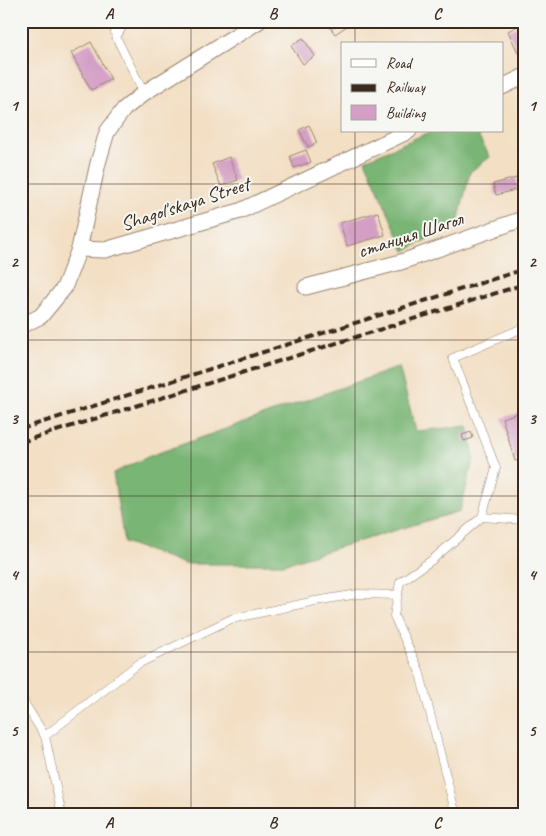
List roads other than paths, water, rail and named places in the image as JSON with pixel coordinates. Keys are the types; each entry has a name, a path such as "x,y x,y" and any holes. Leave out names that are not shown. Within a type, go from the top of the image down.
{"street":[{"path":"21,326 41,316 64,288 79,249 98,162 107,132 124,109 144,93 260,21"},
{"path":"504,86 525,76"},
{"name":"Shagol'skaya Street","path":"79,249 104,250 240,211 407,132"},
{"name":"станция Шагол","path":"306,287 401,262 525,218"}],"lane":[{"path":"112,21 116,38 144,93"},
{"path":"116,38 126,21"},
{"path":"456,815 419,670 394,616 400,582 432,560 482,517 496,468 453,358 525,327"},
{"path":"482,517 525,520"},
{"path":"45,736 138,664 231,619 314,601 358,594 398,594"},
{"path":"21,698 45,736 62,815"}],"railway":[{"path":"21,429 525,269"},
{"path":"21,442 525,284"}]}
